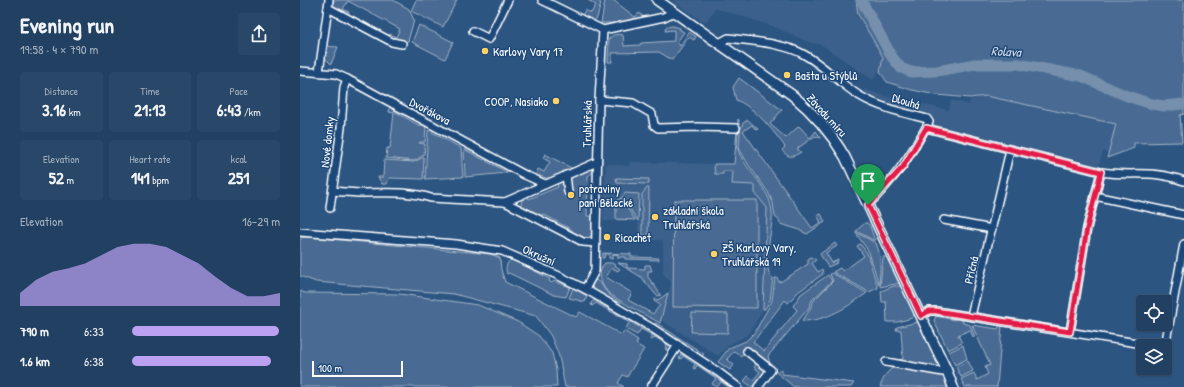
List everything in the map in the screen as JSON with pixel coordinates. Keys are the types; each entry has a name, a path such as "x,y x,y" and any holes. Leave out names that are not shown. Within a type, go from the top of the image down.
{"main road":[{"name":"Závodu míru","path":"657,0 792,95 817,119 840,148 948,371 953,387"}],"street":[{"path":"319,72 329,0"},
{"path":"473,31 489,39 508,0"},
{"path":"542,0 603,30 664,17 674,12"},
{"path":"328,8 392,42 402,44"},
{"name":"Truhlářská","path":"585,289 595,271 599,100 603,30"},
{"name":"Dlouhá","path":"719,43 727,38 730,38 781,46 802,54 819,64 860,96 888,108 927,119 930,122 926,128"},
{"name":"Dvořákova","path":"300,71 336,74 347,79 525,175 545,184"},
{"name":"Nové domky","path":"330,208 344,87 347,79"},
{"path":"599,100 633,103 652,114 654,125 658,128 736,128"},
{"path":"868,205 903,167 926,128 1101,172 1152,173 1170,175 1184,181"},
{"name":"Příčná","path":"971,316 1010,150"},
{"path":"333,191 380,192 423,195 431,198 505,202 597,162"},
{"path":"1070,332 1087,228 1101,172"},
{"path":"566,175 568,192"},
{"path":"520,196 520,210"},
{"path":"1095,196 1184,215"},
{"path":"505,202 583,242 596,243"},
{"path":"944,220 992,229"},
{"name":"Okružní","path":"300,232 456,244 502,251 556,274 585,289 652,328 738,387"},
{"path":"1166,339 1184,244"},
{"path":"921,316 933,311 1136,343"},
{"path":"650,387 678,345"},
{"path":"747,351 772,370 758,387"},
{"path":"886,362 943,372 948,371"}],"shaded area":[{"path":"333,0 393,0 409,9 414,20 408,41 404,42 388,38 390,34 396,37 400,29 348,1 343,9 349,12 347,16 334,9 331,5"},
{"path":"416,0 457,0 443,27 411,11"},
{"path":"588,0 596,0 601,3 597,18 593,22 582,16 585,10 591,13 596,5"},
{"path":"605,0 613,0 635,17 639,13 644,17 616,23 601,23"},
{"path":"672,0 858,0 887,58 873,80 820,44 811,43 772,26 715,9 705,23"},
{"path":"856,0 1184,0 1184,114 1180,115 1182,142 1134,143 1134,148 1107,158 1116,124 986,96 970,98 936,95 912,90 887,82 880,72 883,57 858,14"},
{"path":"419,25 453,42 445,59 412,42"},
{"path":"673,26 680,28 680,30 684,32 677,42 680,46 689,32 696,37 694,40 689,37 672,60 659,52 612,53 612,62 608,62 609,39 613,35 623,35 624,46 640,45 641,43 674,41 674,30 665,31 666,27"},
{"path":"324,46 338,47 331,64 324,57"},
{"path":"739,78 782,110 770,124 786,138 799,126 810,138 816,131 821,138 815,136 798,148 801,152 793,156 786,155 782,150 785,147 769,127 750,108 736,100 733,87"},
{"path":"864,89 884,96 949,110 951,100 969,105 970,100 986,96 1117,124 1109,153 1103,151 1098,168 932,126 933,118 875,102 862,95"},
{"path":"390,106 397,108 394,111 420,126 426,123 425,142 419,143 425,144 424,155 414,161 386,158 387,148 390,148 394,113 389,112"},
{"path":"738,119 738,150 747,166 763,187 772,212 767,258 769,273 773,278 770,300 765,309 763,309 767,208 755,193 755,185 732,184 733,171 723,171 723,174 715,174 714,164 734,164"},
{"path":"748,120 758,129 756,130 752,125 743,131 812,228 821,222 817,216 821,214 825,222 807,234 797,229 780,224 779,220 775,217 773,203 768,192 748,164 739,148 740,131 743,123"},
{"path":"428,130 461,148 463,177 425,179"},
{"path":"464,149 484,160 488,156 491,158 486,161 507,172 465,177"},
{"path":"545,154 573,170 554,178 546,178 536,174 538,169 544,172 550,162 543,158"},
{"path":"424,157 423,179 389,178 387,184 382,184 378,177 383,177 384,160 414,162"},
{"name":"ZŠ Karlovy Vary, Truhlářská 19","path":"629,162 714,164 715,174 723,174 723,171 733,171 755,185 755,193 767,208 763,309 749,334 729,345 718,356 661,320 671,283 663,273 663,240 648,240 648,236 638,235 638,221 603,221 606,164 629,166"},
{"path":"590,167 593,169 593,172 588,176 587,216 590,216 593,219 591,237 585,238 585,240 574,236 572,230 543,214 539,217 524,210 521,203 524,196 527,195 529,199 558,187 556,182"},
{"path":"616,178 649,179 649,184 617,183"},
{"path":"647,188 649,188 648,236 642,234 642,194"},
{"path":"625,193 639,194 638,221 622,197"},
{"path":"621,198 635,220 616,219 616,201"},
{"path":"674,200 757,200 757,308 673,307"},
{"path":"865,223 870,226 875,241 856,231"},
{"path":"855,232 876,243 880,258 879,285 869,252"},
{"path":"308,237 490,254 500,258 501,270 505,282 576,317 580,312 622,335 624,331 638,340 636,344 644,349 627,377 623,375 618,383 624,387 565,387 559,356 551,336 536,316 454,294 316,282 300,276 300,238"},
{"path":"835,243 837,246 826,253 832,263 838,259 837,263 828,267 820,254"},
{"path":"860,244 867,253 878,288 869,292 833,272 840,268 843,271 864,256 857,246"},
{"path":"603,253 631,254 631,257 659,258 659,260 625,259 625,257 620,257 618,259 618,255 613,254 613,259 609,258 609,254 605,254 604,258 602,258"},
{"path":"811,257 816,260 812,263 818,272 822,269 823,274 798,292 788,303 785,300 753,342 764,351 797,310 793,306 801,294 828,275 832,281 812,300 808,309 768,356 771,367 746,349 741,356 734,351 727,359 734,365 730,370 718,362 729,348 746,341 755,332 772,301 775,278 777,278 779,282 782,281 808,264 808,259"},
{"path":"883,257 886,257 891,261 901,283 880,287"},
{"path":"512,259 550,279 549,281 552,283 554,281 570,287 566,297 554,295 509,273 507,274 506,266"},
{"path":"605,263 612,263 620,269 618,271 612,268 606,277 632,293 628,300 653,314 660,305 654,301 655,299 658,300 668,293 660,323 623,302 606,290 600,276 601,269"},
{"path":"618,263 627,264 627,268 645,269 645,265 650,265 652,271 648,271 648,277 661,295 657,296 641,277"},
{"path":"832,273 867,293 844,308 828,316 820,319 802,321 814,300 833,281 830,274"},
{"path":"594,279 601,283 612,297 621,303 609,299 593,290 592,285"},
{"path":"894,286 903,286 915,313 912,318 897,322 887,322 886,302 882,302 881,291"},
{"path":"573,288 587,296 585,302 569,298"},
{"path":"300,291 305,293 400,294 478,305 518,322 539,336 552,353 556,370 557,387 300,387"},
{"path":"594,300 669,345 667,350 665,349 667,345 655,337 652,340 650,339 652,335 641,329 637,335 626,329 629,322 596,303 592,306 591,303"},
{"path":"692,313 728,314 728,333 691,332"},
{"path":"936,316 962,320 963,323 970,325 975,337 973,337 970,330 958,335 962,343 948,350 934,321"},
{"path":"918,322 921,324 941,369 895,361 903,359 901,330 896,330 897,327"},
{"path":"656,323 704,354 702,356 654,324"},
{"path":"972,325 998,329 1000,325 1002,326 997,387 965,387 961,379 974,373 977,380 988,374 985,367 990,365"},
{"path":"963,345 967,359 955,365 949,352"},
{"path":"681,354 692,360 729,387 721,382 717,387 712,384 716,378 697,365 695,369 693,368 695,364 683,356 681,359 679,358"},
{"path":"968,361 973,371 961,377 956,367"},
{"path":"758,362 765,371 752,387 744,381 748,376 753,380 760,372 754,367"},
{"path":"896,367 942,373 947,387 880,387 888,372"},
{"path":"782,370 782,374 854,383 851,387 794,387 776,372"}],"waterway":[{"name":"Rolava","path":"861,0 892,57 901,68 911,72 937,71 975,64 1018,64 1081,76 1127,96 1152,104 1164,106 1184,104"}],"place":[{"name":"Karlovy Vary 17","path":"485,51"},
{"name":"Bašta u Stýblů","path":"787,75"},
{"name":"COOP, Nasiako","path":"556,101"},
{"name":"potraviny paní Bělecké","path":"571,195"},
{"name":"základní škola Truhlářská","path":"655,217"},
{"name":"Ricochet","path":"607,237"},
{"name":"ZŠ Karlovy Vary, Truhlářská 19","path":"714,254"}],"route":[{"path":"926,128 1101,172 1087,228 1070,332 936,311 929,311 921,316 868,205 903,167 926,128"}]}
